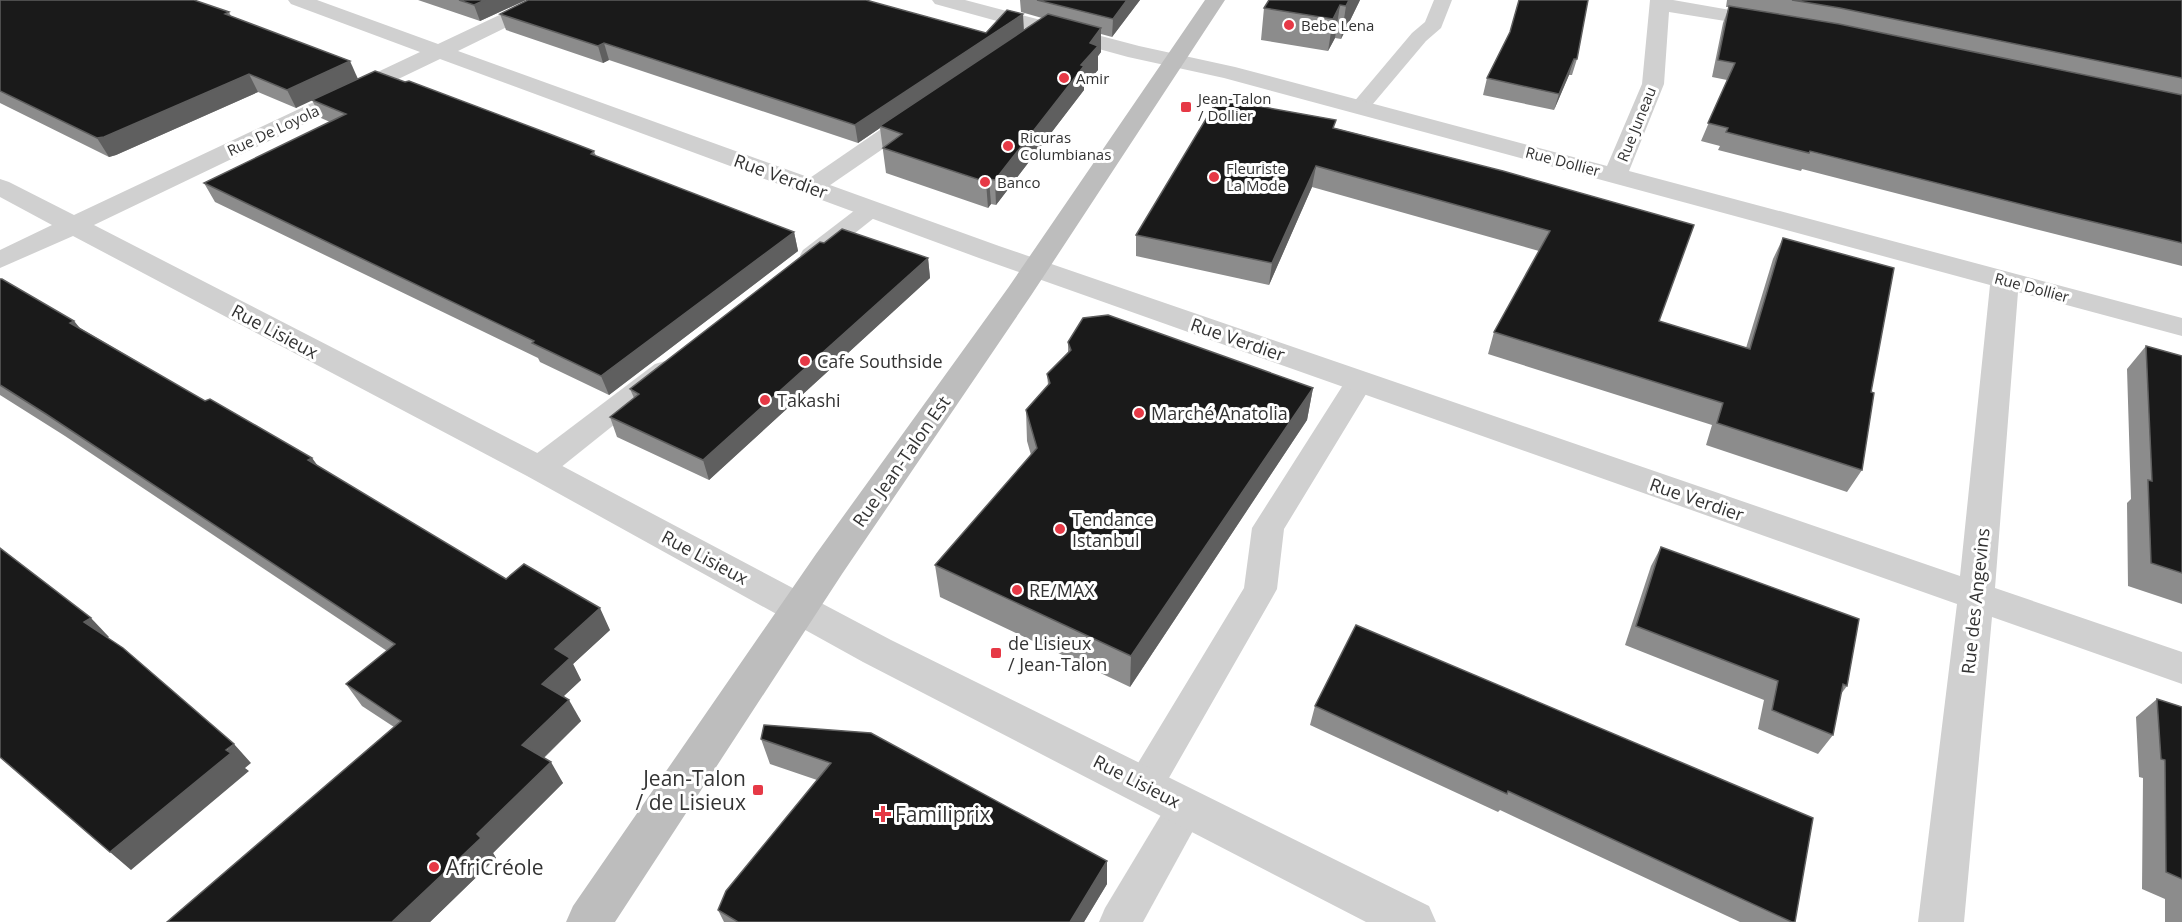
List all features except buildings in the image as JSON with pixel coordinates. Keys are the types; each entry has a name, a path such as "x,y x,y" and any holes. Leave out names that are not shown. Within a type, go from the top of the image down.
{"main road":[{"name":"Rue Jean-Talon Est","path":"589,922 1215,0"}],"street":[{"name":"Rue Verdier","path":"298,0 1035,268 2182,668"},
{"name":"Rue De Loyola","path":"0,260 547,0"},
{"name":"Rue Dollier","path":"942,0 1173,61 1227,72 2182,327"},
{"path":"1660,2 1787,25"},
{"name":"Rue Juneau","path":"1615,175 1653,84 1660,2"},
{"name":"Rue Lisieux","path":"0,187 539,468 877,651 1413,922"},
{"name":"Rue des Angevins","path":"1941,922 1976,596 2005,280"}],"lane":[{"path":"1359,107 1419,37 1434,24 1443,0"},
{"path":"1020,45 1045,28"},
{"path":"812,187 930,106"},
{"path":"792,271 871,209"},
{"path":"539,468 688,352"},
{"path":"1145,785 1260,589 1268,528 1360,381"},
{"path":"1120,922 1187,807"}],"place":[{"name":"Bebe Lena","path":"1289,25"},
{"name":"Amir","path":"1064,78"},
{"name":"Jean-Talon / Dollier","path":"1186,107"},
{"name":"Ricuras Columbianas","path":"1008,146"},
{"name":"Fleuriste La Mode","path":"1214,177"},
{"name":"Banco","path":"985,182"},
{"name":"Cafe Southside","path":"805,361"},
{"name":"Takashi","path":"765,400"},
{"name":"Marché Anatolia","path":"1139,413"},
{"name":"Tendance Istanbul","path":"1060,529"},
{"name":"RE/MAX","path":"1017,590"},
{"name":"de Lisieux / Jean-Talon","path":"996,653"},
{"name":"Jean-Talon / de Lisieux","path":"758,790"},
{"name":"Familiprix","path":"883,814"},
{"name":"AfriCréole","path":"434,867"}]}
